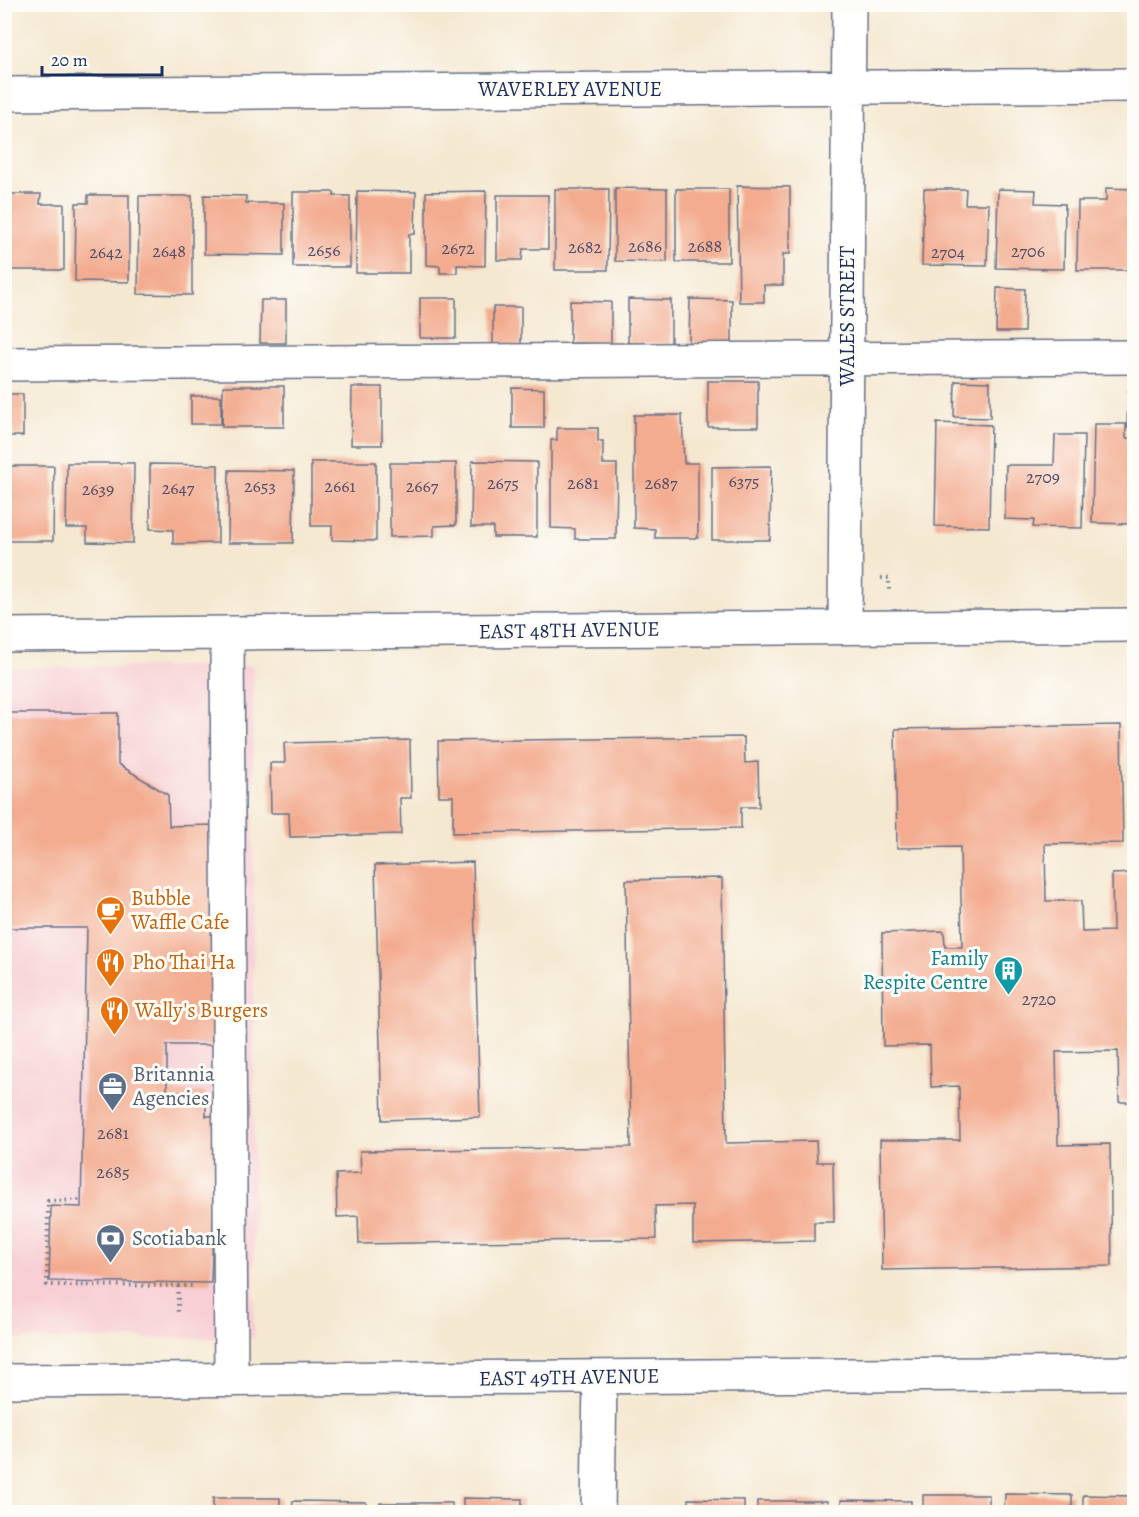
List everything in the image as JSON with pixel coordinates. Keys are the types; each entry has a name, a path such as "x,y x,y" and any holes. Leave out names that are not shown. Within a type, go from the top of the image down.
{"street":[{"name":"WALES STREET","path":"845,627 849,4"},
{"name":"WAVERLEY AVENUE","path":"4,94 1134,85"},
{"path":"4,364 1134,357"},
{"name":"EAST 48TH AVENUE","path":"4,635 1134,625"},
{"path":"227,633 231,1380"},
{"name":"EAST 49TH AVENUE","path":"4,1381 1134,1373"},
{"path":"598,1512 600,1377"}],"path":[{"path":"79,1200 48,1201 47,1285 201,1286"},
{"path":"178,1286 178,1316"}],"shaded area":[{"path":"253,666 254,1338 5,1339 4,668"}],"building":[{"path":"737,186 790,187 790,254 783,254 783,285 764,285 764,302 739,302"},
{"path":"615,188 667,189 667,262 615,261"},
{"path":"1106,188 1134,189 1134,270 1077,270 1078,201 1106,201"},
{"path":"555,189 609,189 608,270 555,270"},
{"path":"676,189 729,189 729,262 676,262"},
{"path":"924,189 966,189 965,204 989,204 987,266 922,265"},
{"path":"998,189 1036,190 1035,203 1065,204 1064,269 996,268"},
{"path":"357,191 416,192 415,234 409,234 409,273 356,273"},
{"path":"486,191 485,266 457,265 457,273 440,273 440,266 426,265 426,192"},
{"path":"293,192 334,192 334,196 350,196 350,267 293,267"},
{"path":"5,194 41,194 40,204 64,204 64,270 5,270"},
{"path":"88,195 129,195 129,282 75,281 76,203 88,203"},
{"path":"204,195 246,196 246,203 284,203 284,255 204,254"},
{"path":"497,195 548,195 548,249 523,249 522,260 497,260"},
{"path":"139,196 192,196 192,295 138,294"},
{"path":"997,288 1025,289 1024,332 996,332"},
{"path":"420,298 456,298 456,338 420,338"},
{"path":"628,299 671,300 671,344 628,343"},
{"path":"690,299 732,300 732,343 689,343"},
{"path":"261,300 286,300 286,343 260,343"},
{"path":"570,301 611,302 611,344 570,343"},
{"path":"493,307 521,307 521,346 493,346"},
{"path":"708,381 758,381 758,427 708,427"},
{"path":"955,381 990,382 990,418 954,417"},
{"path":"223,386 284,386 284,427 222,427"},
{"path":"352,387 382,387 382,445 351,445"},
{"path":"512,388 544,389 544,428 512,428"},
{"path":"1128,390 1134,390 1134,427 1127,427"},
{"path":"4,394 23,394 23,436 4,436"},
{"path":"191,396 221,396 221,424 191,424"},
{"path":"634,415 682,415 684,463 698,463 698,538 655,538 655,529 634,528"},
{"path":"937,423 991,425 989,527 935,526"},
{"path":"1094,424 1126,424 1126,438 1134,438 1134,524 1092,523"},
{"path":"557,428 598,428 598,441 603,441 603,464 617,464 616,539 575,539 575,529 551,528 551,440 557,440"},
{"path":"1055,435 1084,435 1082,528 1033,527 1034,520 1005,519 1006,465 1054,465"},
{"path":"472,461 537,462 537,537 493,537 493,527 471,527"},
{"path":"311,462 376,462 376,541 332,540 332,526 311,526"},
{"path":"67,463 134,463 133,543 87,542 87,528 66,528"},
{"path":"390,463 456,463 456,525 434,526 434,536 390,537"},
{"path":"150,464 218,465 218,543 173,544 173,530 150,529"},
{"path":"4,466 54,466 53,541 4,541"},
{"path":"771,466 770,540 712,540 712,467"},
{"path":"229,470 294,471 293,543 228,543"},
{"path":"4,713 118,713 118,764 168,795 169,826 216,825 216,1045 167,1045 167,1092 206,1092 206,1116 217,1116 211,1283 49,1281 51,1206 81,1207 87,928 4,928"},
{"name":"Family Respite Centre","path":"1121,725 1123,843 1045,844 1046,901 1081,901 1082,932 1113,931 1112,874 1134,873 1134,1102 1119,1102 1118,1051 1056,1052 1058,1145 1110,1144 1112,1266 882,1270 880,1140 960,1140 959,1086 931,1087 930,1045 883,1046 882,933 944,931 945,947 962,947 960,847 897,848 895,729"},
{"path":"744,737 745,763 758,762 759,807 741,807 741,828 453,833 453,796 439,796 438,741"},
{"path":"410,740 411,798 400,798 401,834 290,837 289,813 271,813 270,763 285,763 284,743"},
{"path":"473,862 480,1117 382,1120 375,865"},
{"path":"722,878 726,1143 816,1141 817,1162 833,1162 834,1222 814,1222 814,1241 693,1243 693,1205 655,1206 656,1239 359,1244 358,1216 337,1217 336,1174 361,1173 360,1151 631,1147 626,880"},
{"path":"1005,1494 1072,1495 1072,1512 1004,1512"},
{"path":"923,1495 989,1495 989,1512 923,1512"},
{"path":"1083,1495 1134,1496 1134,1512 1083,1512"},
{"path":"213,1498 280,1498 280,1512 213,1512"},
{"path":"463,1498 522,1499 522,1512 463,1512"},
{"path":"688,1499 744,1500 744,1512 688,1512"},
{"path":"841,1500 911,1501 911,1512 841,1512"},
{"path":"293,1501 366,1502 366,1512 292,1512"},
{"path":"757,1501 827,1501 827,1512 757,1512"},
{"path":"380,1503 452,1503 452,1512 380,1512"}],"place":[{"name":"Bubble Waffle Cafe","path":"110,936"},
{"name":"Pho Thai Ha","path":"111,988"},
{"name":"Family Respite Centre","path":"1009,996"},
{"name":"Wally's Burgers","path":"114,1036"},
{"name":"Britannia Agencies","path":"112,1112"},
{"name":"Scotiabank","path":"111,1264"}]}
